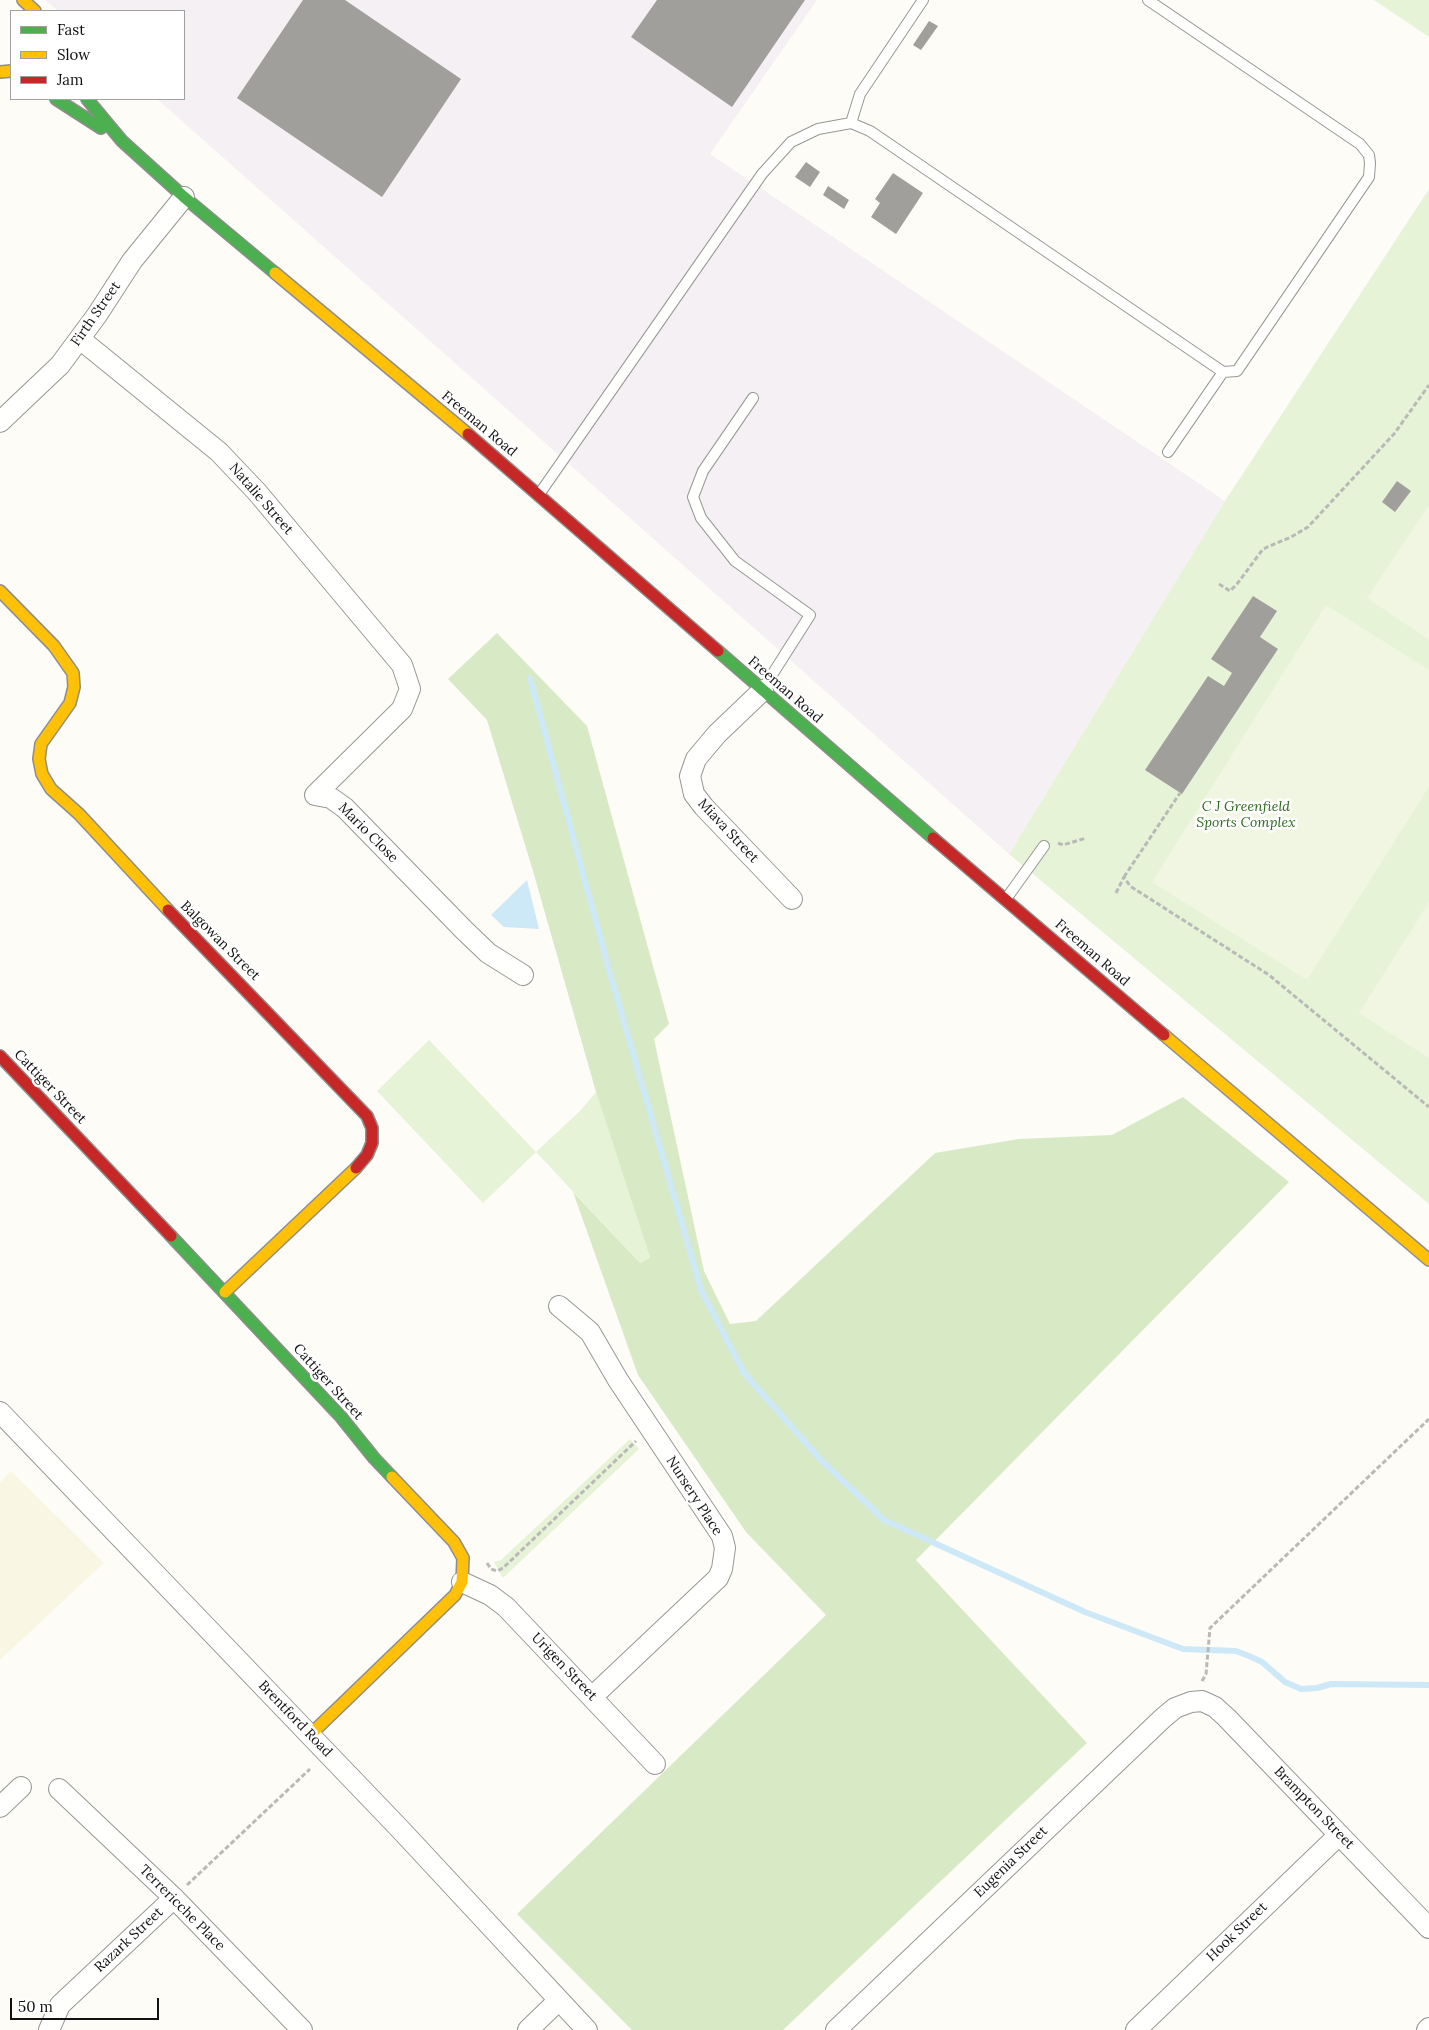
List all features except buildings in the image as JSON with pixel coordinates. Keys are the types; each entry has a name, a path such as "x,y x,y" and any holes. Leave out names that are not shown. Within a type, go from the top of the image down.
{"street":[{"path":"23,0 34,10"},
{"name":"Freeman Road","path":"58,100 122,141"},
{"name":"Freeman Road","path":"88,100 122,141 184,197 539,494 888,801 1429,1260"},
{"name":"Firth Street","path":"0,422 60,365 80,339 132,261 184,197"},
{"name":"Natalie Street","path":"80,339 219,452 250,485 402,665 410,689"},
{"name":"Balgowan Street","path":"0,590 54,646 66,660 73,673 74,687 70,703 41,744 39,759 42,774 51,789 79,814 186,930 357,1104 367,1116 372,1128 372,1142 359,1165 225,1292"},
{"name":"Mario Close","path":"410,689 402,708 316,794 332,798 344,808 488,953 523,975"},
{"name":"Miava Street","path":"763,690 717,734 696,758 690,776 694,794 704,807 792,899"},
{"name":"Cattiger Street","path":"0,1056 225,1292 341,1417 374,1458 454,1542 463,1558"},
{"name":"Nursery Place","path":"559,1306 590,1332 618,1380 722,1536 724,1558 718,1578 593,1696"},
{"name":"Brentford Road","path":"0,1412 310,1735 587,2030"},
{"path":"310,1735 455,1595 462,1582 463,1558"},
{"name":"Urigen Street","path":"462,1582 490,1595 506,1607 656,1764"},
{"name":"Brampton Street","path":"1191,1702 1202,1702 1215,1707 1227,1718 1429,1928"},
{"name":"Eugenia Street","path":"836,2030 1163,1718 1175,1708 1191,1702"},
{"path":"0,1807 21,1787"},
{"name":"Terrericche Place","path":"59,1789 174,1898 302,2030"},
{"name":"Hook Street","path":"1136,2030 1339,1835"},
{"name":"Razark Street","path":"49,2030 60,2005 174,1898"},
{"path":"528,2030 559,2000"}],"lane":[{"path":"851,123 860,94 923,0"},
{"path":"539,494 776,157 791,142 818,129 851,123 878,137 1223,372 1237,371 1368,177 1369,156 1360,144 1190,23 1148,0"},
{"path":"1168,452 1223,372"},
{"path":"753,398 704,471 693,497 701,518 735,561 810,615 763,690"},
{"path":"1006,900 1044,846"}],"path":[{"path":"1219,584 1230,591 1262,549 1291,537 1308,527 1394,434 1429,385"},
{"path":"1116,893 1124,877 1180,793"},
{"path":"1044,846 1049,840 1063,845 1086,838"},
{"path":"1124,877 1130,886 1274,979 1429,1107"},
{"path":"1208,1662 1210,1628 1429,1419"},
{"path":"463,1558 484,1556 487,1566 491,1569 497,1571 503,1568 650,1428"},
{"path":"174,1898 310,1769"}],"shaded area":[{"path":"45,0 817,0 710,154 1225,501 1009,854 158,100 185,100 185,10 57,10"},
{"path":"11,1471 104,1563 0,1660 0,1482"}],"green space":[{"path":"1374,0 1429,0 1429,37"},
{"name":"C J Greenfield Sports Complex","path":"1429,189 1429,1204 1009,854 1225,501"},
{"path":"1429,505 1429,640 1367,598"},
{"path":"1326,605 1429,670 1429,787 1307,980 1152,882"},
{"path":"497,633 587,726 669,1024 654,1039 704,1271 730,1324 756,1321 935,1153 1019,1139 1112,1135 1183,1097 1289,1182 916,1560 1087,1743 783,2030 632,2030 517,1914 826,1615 746,1532 638,1375 573,1192 640,1263 650,1258 596,1092 533,871 487,720 448,679"},
{"path":"1429,902 1429,1058 1359,1013"},
{"path":"429,1040 536,1152 483,1203 377,1091"},
{"path":"596,1092 650,1258 640,1263 536,1152 580,1111"},
{"path":"630,1439 639,1449 503,1578 494,1562 501,1560"}],"water":[{"path":"527,880 539,929 504,927 491,915"}],"waterway":[{"path":"530,678 609,970 701,1290 744,1373 820,1459 884,1520 1085,1612 1183,1649 1236,1651 1262,1662 1285,1682 1301,1689 1317,1688 1331,1684 1429,1685"}],"traffic: fast":[{"path":"58,100 101,128"},
{"path":"88,100 122,141 184,197 275,273"},
{"path":"718,651 933,838"},
{"path":"171,1236 341,1417 392,1477"}],"traffic: slow":[{"path":"23,0 34,10"},
{"path":"0,72 10,71"},
{"path":"275,273 468,434"},
{"path":"0,591 54,646 73,673 74,687 70,703 41,744 39,759 42,774 51,789 79,814 168,910"},
{"path":"1164,1035 1429,1260"},
{"path":"225,1292 356,1168"},
{"path":"310,1735 455,1595 462,1582 463,1558 454,1542 392,1477"}],"traffic: jam":[{"path":"468,434 718,651"},
{"path":"933,838 1164,1035"},
{"path":"168,910 367,1116 372,1128 372,1143 367,1155 356,1168"},
{"path":"0,1056 171,1236"}]}
